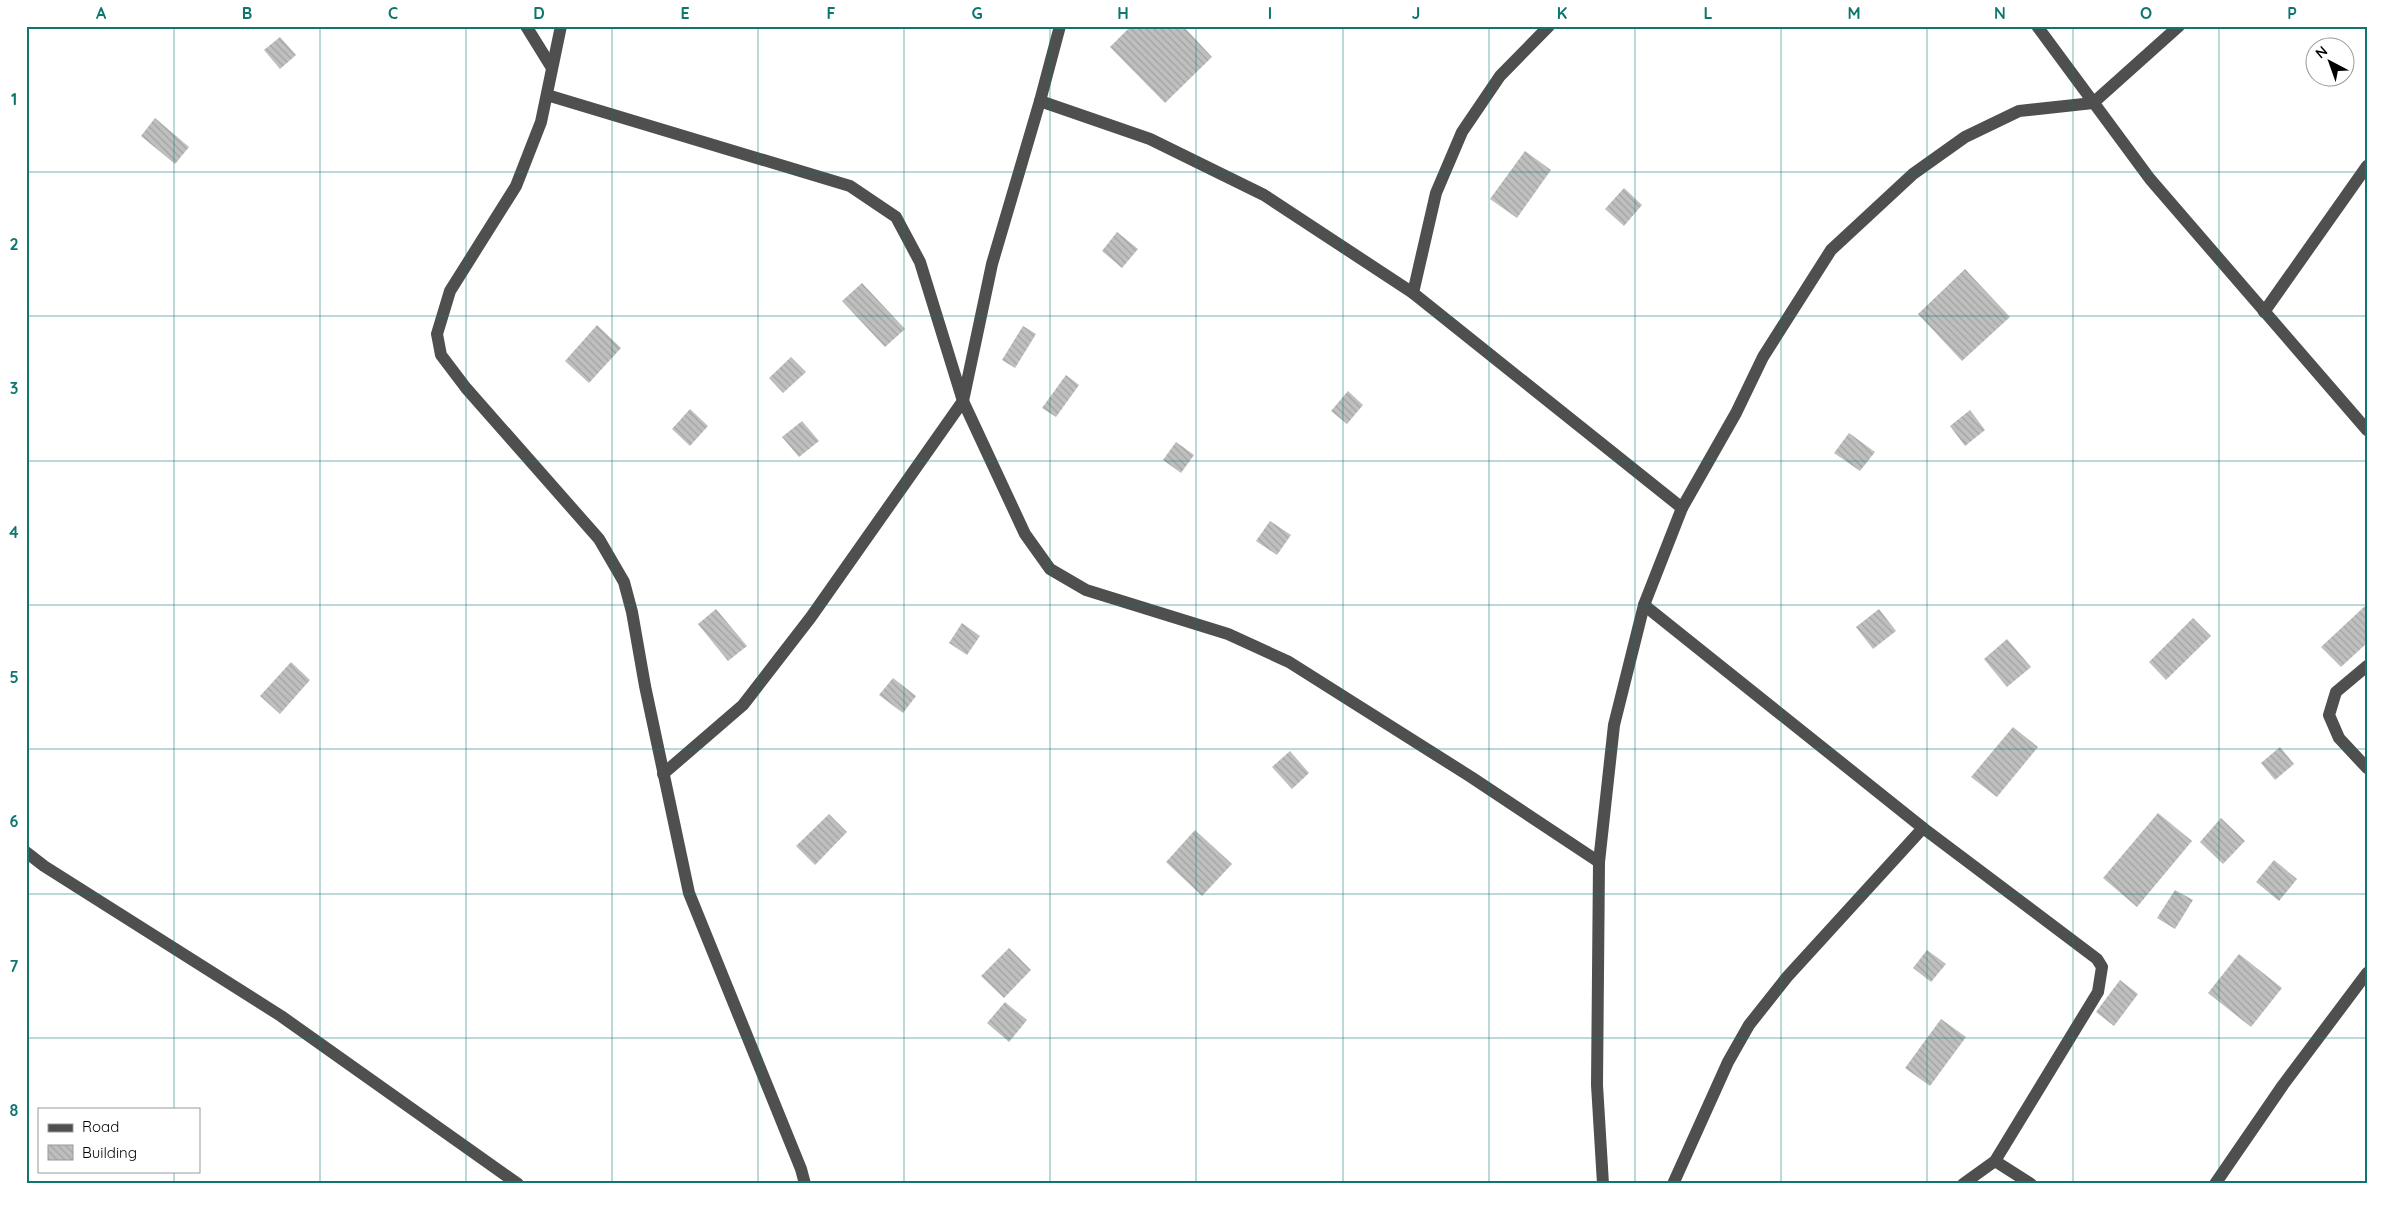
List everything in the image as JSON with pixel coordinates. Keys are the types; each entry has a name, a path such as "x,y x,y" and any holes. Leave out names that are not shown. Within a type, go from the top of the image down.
{"street":[{"path":"526,26 552,68"},
{"path":"561,26 541,122 516,186 450,291 437,334 441,355 466,388 599,539 624,582 632,612 663,774 689,893 801,1169 805,1184"},
{"path":"663,774 743,705 811,617 963,401 992,264 1060,26"},
{"path":"1413,293 1436,193 1462,132 1500,76 1548,26"},
{"path":"2037,26 2150,179 2367,430"},
{"path":"1603,1184 1596,1086 1599,862 1614,725 1644,605 1682,508 1736,413 1763,357 1831,250 1913,174 1965,137 2019,111 2093,103 2179,26"},
{"path":"547,95 850,186 896,217 920,262 963,401 1025,534 1050,569 1086,590 1228,634 1289,662 1471,777 1599,862"},
{"path":"1040,101 1150,139 1264,195 1413,293 1682,508"},
{"path":"2264,312 2367,166"},
{"path":"1644,605 1923,828 2097,959 2102,967 2098,992 1995,1160 1963,1184"},
{"path":"2367,666 2336,692 2329,715 2338,738 2367,768"},
{"path":"1674,1184 1728,1062 1749,1025 1787,977 1923,828"},
{"path":"26,852 44,866 281,1016 518,1184"},
{"path":"2215,1184 2283,1085 2367,973"},
{"path":"1995,1160 2031,1184"}],"building":[{"path":"1131,26 1183,26 1212,57 1165,103 1110,47"},
{"path":"280,37 296,55 280,69 264,50"},
{"path":"155,118 189,147 175,164 141,136"},
{"path":"1525,151 1551,170 1517,218 1490,199"},
{"path":"1624,188 1642,205 1624,226 1605,209"},
{"path":"1117,232 1138,249 1122,268 1102,251"},
{"path":"1965,269 2010,317 1962,361 1918,314"},
{"path":"862,283 905,329 885,347 842,301"},
{"path":"597,325 621,348 589,383 565,361"},
{"path":"1023,326 1036,334 1015,368 1002,360"},
{"path":"791,357 806,372 783,393 769,378"},
{"path":"1066,375 1079,385 1056,417 1042,408"},
{"path":"1348,391 1363,405 1347,424 1331,411"},
{"path":"690,409 708,426 690,446 672,429"},
{"path":"1970,410 1985,430 1965,446 1950,426"},
{"path":"802,421 819,441 799,457 782,437"},
{"path":"1849,433 1875,452 1860,471 1834,453"},
{"path":"1176,442 1194,455 1181,473 1163,460"},
{"path":"1270,521 1291,535 1277,555 1256,541"},
{"path":"2365,606 2367,643 2341,667 2321,647"},
{"path":"716,609 747,646 728,661 698,624"},
{"path":"1879,609 1896,631 1873,649 1856,627"},
{"path":"2193,618 2211,636 2166,680 2149,662"},
{"path":"962,623 980,636 967,655 949,643"},
{"path":"2007,639 2031,667 2007,687 1984,659"},
{"path":"291,662 310,680 280,714 260,696"},
{"path":"893,678 916,696 903,713 879,695"},
{"path":"2013,727 2038,747 1997,797 1971,777"},
{"path":"2280,747 2294,764 2275,780 2261,763"},
{"path":"1290,751 1309,773 1292,789 1272,767"},
{"path":"2158,813 2192,841 2137,907 2103,878"},
{"path":"829,814 847,832 815,865 796,846"},
{"path":"2221,818 2245,841 2223,864 2200,842"},
{"path":"1195,830 1232,864 1202,896 1166,862"},
{"path":"2274,860 2297,879 2279,901 2256,882"},
{"path":"2175,890 2193,900 2175,929 2157,918"},
{"path":"1009,948 1031,970 1004,998 981,976"},
{"path":"1927,950 1946,964 1931,982 1913,968"},
{"path":"2239,954 2282,988 2251,1027 2208,993"},
{"path":"2120,980 2138,994 2114,1026 2096,1012"},
{"path":"1005,1002 1027,1020 1009,1042 987,1023"},
{"path":"1941,1019 1966,1037 1930,1086 1905,1068"}]}
